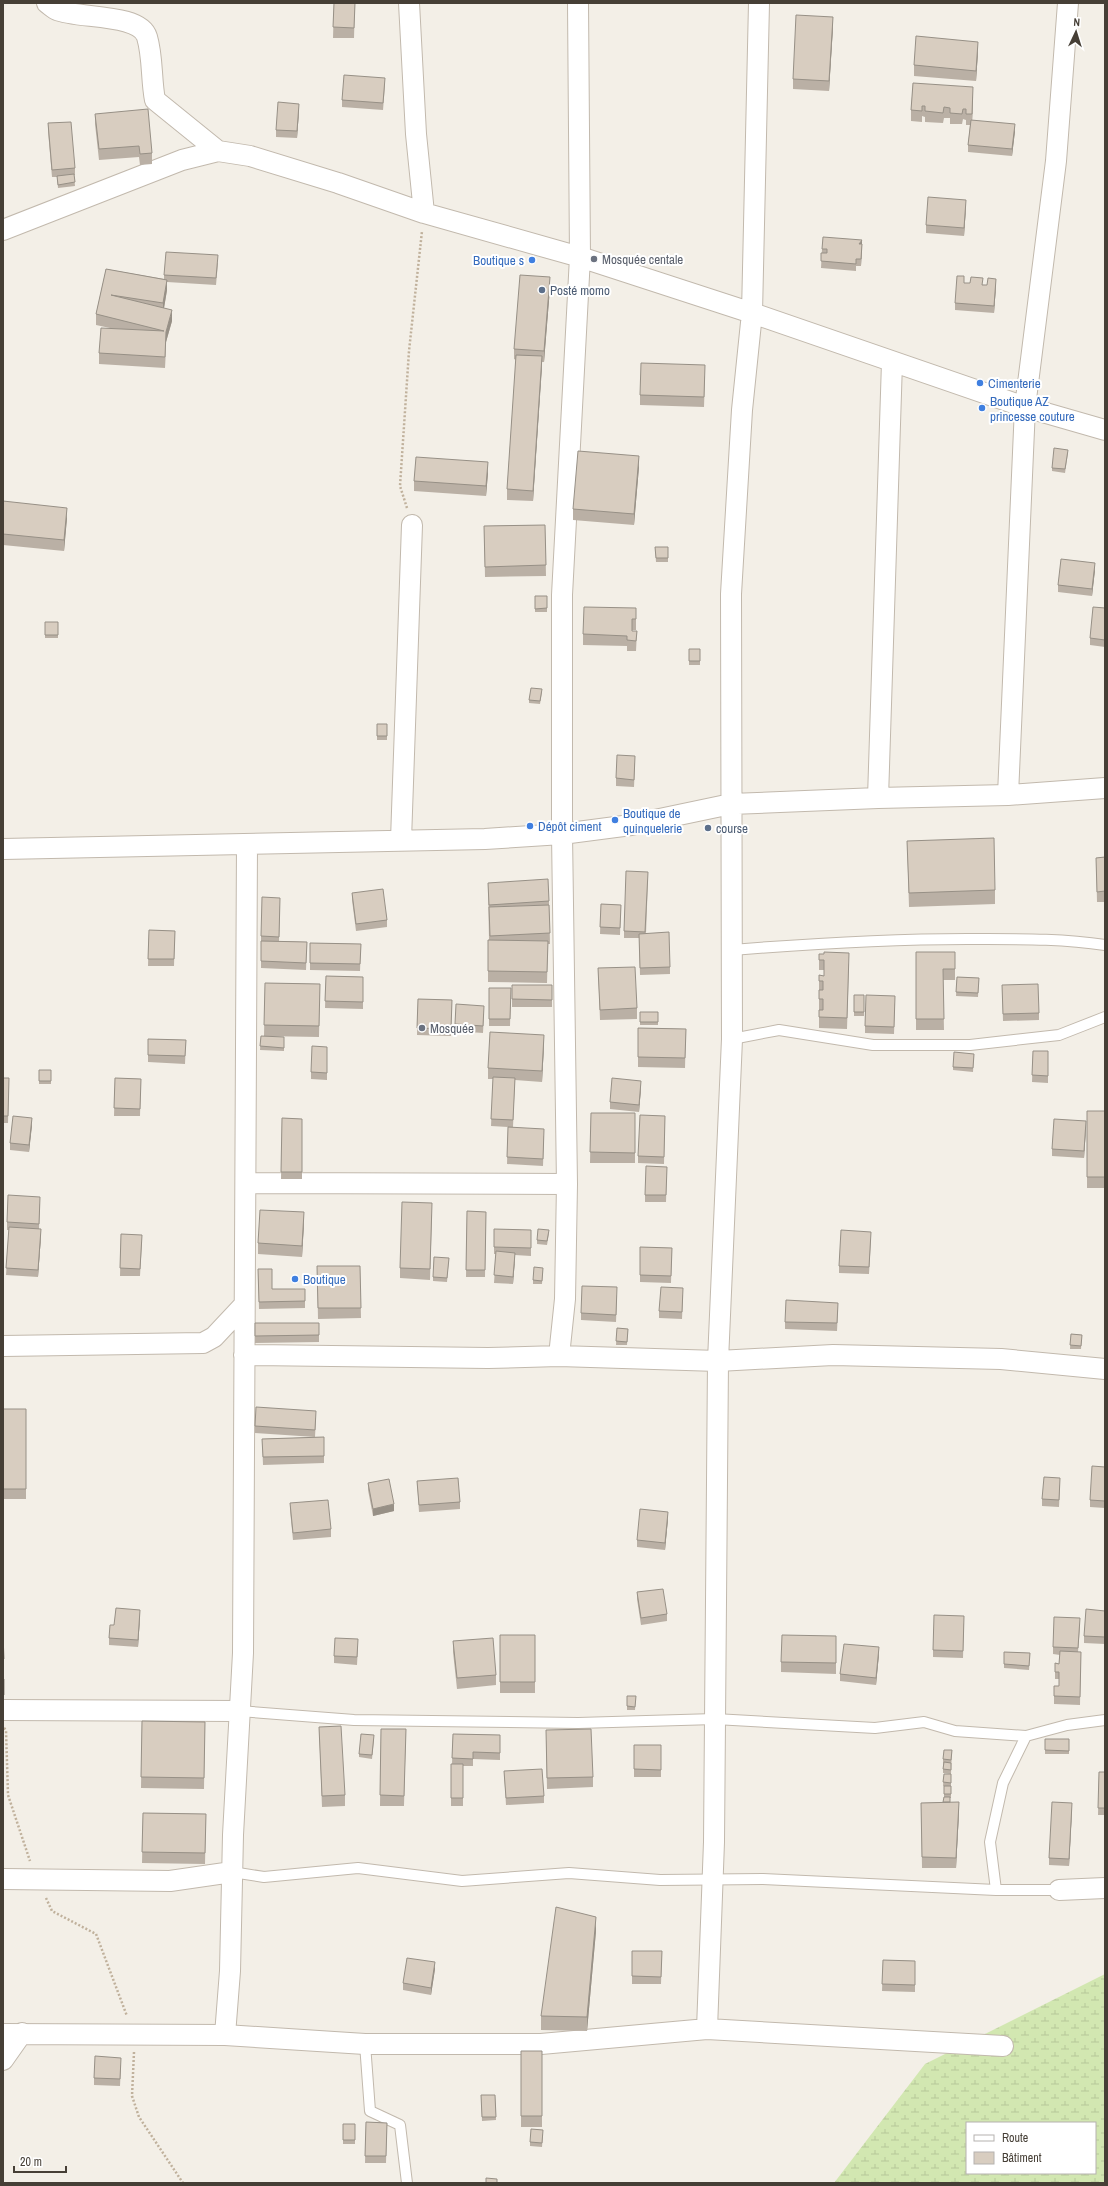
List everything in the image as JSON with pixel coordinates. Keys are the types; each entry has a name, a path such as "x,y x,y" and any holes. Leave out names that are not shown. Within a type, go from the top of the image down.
{"street":[{"path":"47,3 56,10 70,14 137,24 147,35 155,100 218,151"},
{"path":"409,3 416,134 424,213"},
{"path":"559,1356 565,1299 567,1184 562,834 562,595 580,257 578,3"},
{"path":"707,2029 713,1880 718,1361 732,1039 731,594 742,410 752,313 759,3"},
{"path":"1008,795 1025,407 1056,161 1068,3"},
{"path":"3,230 148,172 182,160 218,151 250,156 338,183 424,213 580,257 752,313 1025,407 1105,430"},
{"path":"878,798 892,362"},
{"path":"401,840 412,525"},
{"path":"3,849 485,839 562,834 631,825 731,804 878,798 1008,795 1105,788"},
{"path":"225,2035 230,1972 232,1872 243,1653 247,844"},
{"path":"246,1183 567,1184"},
{"path":"3,1346 203,1343 214,1337 244,1305"},
{"path":"244,1354 481,1358 559,1356 718,1361 833,1355 1001,1359 1105,1369"},
{"path":"3,1710 239,1711"},
{"path":"3,1879 170,1882 232,1872"},
{"path":"1059,1890 1105,1888"},
{"path":"3,2060 12,2033 225,2035 365,2044 540,2044 707,2029 1003,2046"}],"lane":[{"path":"732,950 830,942 933,938 1067,940 1105,945"},
{"path":"732,1039 779,1030 873,1045 970,1045 1059,1035 1105,1017"},
{"path":"239,1711 370,1721 578,1724 715,1719 875,1728 924,1722 955,1731 1026,1736 1067,1725 1105,1720"},
{"path":"996,1890 990,1842 1003,1783 1026,1736"},
{"path":"232,1872 264,1877 358,1868 462,1881 569,1873 660,1880 762,1879 996,1890 1059,1890"},
{"path":"365,2044 370,2111 400,2125 407,2183"}],"path":[{"path":"412,525 400,486 409,351 424,213"},
{"path":"134,2034 132,2096 139,2117 183,2183"}],"green space":[{"path":"1105,1974 1105,2183 834,2183 925,2064"}],"building":[{"path":"334,3 355,3 354,28 333,27"},
{"path":"796,15 833,17 829,81 793,79"},
{"path":"916,36 978,42 976,71 914,65"},
{"path":"344,75 385,78 383,103 342,100"},
{"path":"913,83 973,87 972,114 966,114 966,109 963,109 962,114 950,113 950,108 944,107 943,113 925,111 925,106 922,106 922,111 911,110"},
{"path":"278,102 299,104 297,131 276,130"},
{"path":"148,109 152,153 140,154 139,146 99,149 95,114"},
{"path":"971,120 1015,124 1012,149 968,145"},
{"path":"71,122 75,168 52,170 48,123"},
{"path":"74,174 75,182 58,185 57,176"},
{"path":"928,197 966,200 964,228 926,225"},
{"path":"823,237 862,240 859,244 862,244 861,259 856,259 856,264 821,261 821,253 827,253 827,249 822,249"},
{"path":"166,252 218,255 216,278 164,275"},
{"path":"106,269 167,280 163,303 111,295 172,310 166,332 165,357 99,353 101,328 164,331 96,314"},
{"path":"520,275 550,277 544,351 514,349"},
{"path":"957,276 964,276 964,283 970,283 971,277 983,278 982,285 987,285 988,278 996,279 994,306 955,303"},
{"path":"516,355 542,356 533,491 507,489"},
{"path":"641,363 705,365 704,397 640,395"},
{"path":"1054,448 1068,450 1065,469 1052,468"},
{"path":"578,451 639,456 634,514 573,509"},
{"path":"416,457 488,462 486,486 414,481"},
{"path":"3,501 67,508 64,540 3,534"},
{"path":"545,525 546,565 485,567 484,526"},
{"path":"655,547 668,547 668,558 656,558"},
{"path":"1061,559 1095,563 1092,589 1058,585"},
{"path":"535,596 547,596 547,608 535,609"},
{"path":"584,607 636,608 636,619 632,619 632,631 637,631 636,641 627,640 627,636 583,634"},
{"path":"1093,607 1105,608 1105,640 1090,638"},
{"path":"45,622 58,622 58,635 45,635"},
{"path":"689,649 700,649 700,661 689,661"},
{"path":"531,688 542,689 540,701 529,700"},
{"path":"377,724 387,724 387,736 377,736"},
{"path":"617,755 635,756 634,780 616,778"},
{"path":"994,838 995,890 909,893 907,841"},
{"path":"1105,857 1105,891 1097,892 1096,858"},
{"path":"626,871 648,872 645,932 624,931"},
{"path":"548,879 549,901 489,905 488,883"},
{"path":"383,889 387,920 356,924 352,893"},
{"path":"262,897 280,898 279,937 261,936"},
{"path":"601,904 621,905 620,928 600,927"},
{"path":"549,905 550,933 490,936 489,907"},
{"path":"149,930 175,931 174,959 148,959"},
{"path":"669,932 670,967 640,968 639,934"},
{"path":"488,940 548,941 547,972 488,971"},
{"path":"261,941 307,942 306,963 261,961"},
{"path":"310,943 361,944 360,964 310,963"},
{"path":"824,952 849,953 847,1018 819,1017 819,1010 823,1010 823,999 819,999 819,990 823,990 823,981 819,981 819,975 824,976 824,960 819,960 819,954 824,954"},
{"path":"916,952 955,952 955,969 943,969 944,1019 916,1019"},
{"path":"635,967 637,1008 600,1010 598,968"},
{"path":"326,976 363,977 363,1002 325,1001"},
{"path":"957,977 979,978 978,993 956,992"},
{"path":"265,983 320,984 319,1026 264,1025"},
{"path":"1038,984 1039,1013 1003,1014 1002,985"},
{"path":"512,985 552,985 552,1000 512,999"},
{"path":"489,988 511,988 510,1019 489,1019"},
{"path":"854,995 864,995 864,1012 854,1012"},
{"path":"866,995 895,996 894,1027 865,1026"},
{"path":"418,999 452,1000 451,1029 417,1028"},
{"path":"456,1004 484,1006 483,1026 455,1024"},
{"path":"640,1012 658,1012 658,1022 640,1022"},
{"path":"638,1028 686,1029 685,1058 638,1057"},
{"path":"490,1032 544,1035 542,1071 488,1068"},
{"path":"261,1036 284,1037 284,1048 260,1046"},
{"path":"148,1039 186,1040 185,1056 148,1055"},
{"path":"312,1046 327,1047 327,1073 311,1072"},
{"path":"1033,1051 1048,1051 1048,1076 1032,1075"},
{"path":"954,1052 974,1054 973,1068 953,1067"},
{"path":"39,1070 51,1070 51,1081 39,1081"},
{"path":"493,1077 515,1078 513,1120 491,1119"},
{"path":"3,1078 9,1078 8,1116 3,1116"},
{"path":"115,1078 141,1079 140,1109 114,1108"},
{"path":"612,1078 641,1081 639,1105 610,1102"},
{"path":"1087,1111 1105,1111 1105,1177 1087,1177"},
{"path":"591,1113 635,1113 635,1153 590,1152"},
{"path":"640,1115 665,1116 664,1157 638,1156"},
{"path":"13,1116 32,1118 29,1145 10,1143"},
{"path":"282,1118 302,1119 302,1172 281,1172"},
{"path":"1054,1119 1086,1121 1084,1151 1052,1149"},
{"path":"508,1127 544,1129 543,1159 507,1157"},
{"path":"646,1166 667,1167 666,1195 645,1195"},
{"path":"8,1195 40,1197 39,1224 7,1222"},
{"path":"402,1202 432,1203 430,1269 400,1268"},
{"path":"260,1210 304,1212 302,1246 258,1243"},
{"path":"467,1211 486,1212 485,1270 466,1270"},
{"path":"9,1227 41,1229 38,1270 6,1268"},
{"path":"494,1229 531,1230 531,1248 494,1247"},
{"path":"538,1229 549,1230 547,1241 537,1240"},
{"path":"841,1230 871,1232 869,1267 839,1266"},
{"path":"121,1234 142,1235 140,1269 120,1268"},
{"path":"640,1247 672,1248 671,1276 640,1275"},
{"path":"496,1251 515,1253 513,1277 494,1275"},
{"path":"434,1257 449,1258 447,1278 433,1277"},
{"path":"317,1266 360,1266 361,1308 318,1308"},
{"path":"534,1267 543,1268 542,1281 533,1280"},
{"path":"258,1269 272,1269 272,1289 305,1289 305,1301 259,1302"},
{"path":"582,1286 617,1287 616,1315 581,1313"},
{"path":"661,1287 683,1288 682,1312 659,1311"},
{"path":"786,1300 838,1303 837,1323 785,1322"},
{"path":"255,1323 319,1323 319,1335 255,1336"},
{"path":"617,1328 628,1329 627,1342 616,1341"},
{"path":"1071,1334 1082,1335 1081,1346 1070,1345"},
{"path":"256,1407 316,1411 315,1430 255,1426"},
{"path":"3,1409 26,1409 26,1489 3,1489"},
{"path":"324,1437 324,1456 263,1457 262,1439"},
{"path":"1092,1466 1105,1467 1105,1501 1090,1500"},
{"path":"1044,1477 1060,1478 1059,1500 1042,1499"},
{"path":"458,1478 460,1502 419,1505 417,1481"},
{"path":"389,1479 394,1504 373,1509 368,1483"},
{"path":"328,1500 331,1529 293,1533 290,1503"},
{"path":"640,1509 668,1512 665,1543 637,1540"},
{"path":"663,1589 667,1614 641,1618 637,1592"},
{"path":"116,1608 140,1610 138,1640 109,1638 110,1625 114,1625"},
{"path":"1086,1609 1105,1611 1105,1637 1084,1636"},
{"path":"934,1615 964,1616 963,1651 933,1650"},
{"path":"1054,1617 1080,1618 1078,1648 1053,1647"},
{"path":"500,1635 535,1635 535,1682 500,1682"},
{"path":"782,1635 836,1636 836,1663 781,1662"},
{"path":"3,1636 4,1659 3,1659"},
{"path":"335,1638 358,1639 357,1657 334,1656"},
{"path":"493,1638 496,1675 457,1678 453,1641"},
{"path":"844,1644 879,1647 876,1678 840,1674"},
{"path":"1060,1651 1081,1652 1080,1697 1054,1696 1054,1686 1059,1686 1059,1672 1055,1672 1055,1663 1059,1664"},
{"path":"1004,1652 1030,1653 1029,1666 1004,1664"},
{"path":"4,1679 4,1695 3,1695"},
{"path":"627,1696 636,1696 635,1707 627,1706"},
{"path":"142,1721 205,1722 204,1778 141,1777"},
{"path":"341,1726 345,1795 322,1796 319,1727"},
{"path":"381,1729 406,1729 404,1796 380,1795"},
{"path":"591,1729 593,1777 547,1778 546,1730"},
{"path":"361,1734 374,1735 372,1755 359,1754"},
{"path":"453,1734 500,1735 500,1753 473,1752 473,1759 452,1758"},
{"path":"1045,1739 1069,1739 1069,1751 1045,1750"},
{"path":"634,1745 661,1745 661,1770 634,1769"},
{"path":"944,1750 952,1750 951,1760 943,1759"},
{"path":"944,1762 951,1763 951,1770 943,1769"},
{"path":"451,1764 463,1764 463,1798 451,1798"},
{"path":"542,1769 544,1796 506,1798 504,1771"},
{"path":"1099,1772 1105,1772 1105,1808 1098,1808"},
{"path":"944,1774 951,1774 951,1783 943,1782"},
{"path":"944,1786 951,1786 951,1794 944,1794"},
{"path":"944,1797 950,1797 950,1802 943,1802"},
{"path":"959,1802 956,1858 922,1857 921,1803"},
{"path":"1052,1802 1072,1803 1069,1859 1049,1858"},
{"path":"143,1813 206,1814 205,1853 142,1852"},
{"path":"556,1907 596,1917 587,2017 541,2016"},
{"path":"632,1951 662,1951 661,1977 632,1976"},
{"path":"407,1958 435,1962 431,1988 403,1983"},
{"path":"883,1960 915,1961 915,1985 882,1984"},
{"path":"521,2051 542,2051 542,2116 521,2116"},
{"path":"95,2056 121,2058 120,2079 94,2078"},
{"path":"481,2095 495,2095 496,2117 482,2117"},
{"path":"366,2122 387,2123 386,2156 365,2156"},
{"path":"343,2124 355,2124 355,2140 343,2140"},
{"path":"531,2129 543,2130 542,2143 530,2142"},
{"path":"486,2178 497,2179 497,2183 486,2183"}],"place":[{"name":"Mosquée centale","path":"594,259"},
{"name":"Boutique s","path":"532,260"},
{"name":"Posté momo","path":"542,290"},
{"name":"Cimenterie","path":"980,383"},
{"name":"Boutique AZ princesse couture","path":"982,408"},
{"name":"Boutique de quinquelerie","path":"615,820"},
{"name":"Dépôt ciment","path":"530,826"},
{"name":"course","path":"708,828"},
{"name":"Mosquée","path":"422,1028"},
{"name":"Boutique","path":"295,1279"}]}
